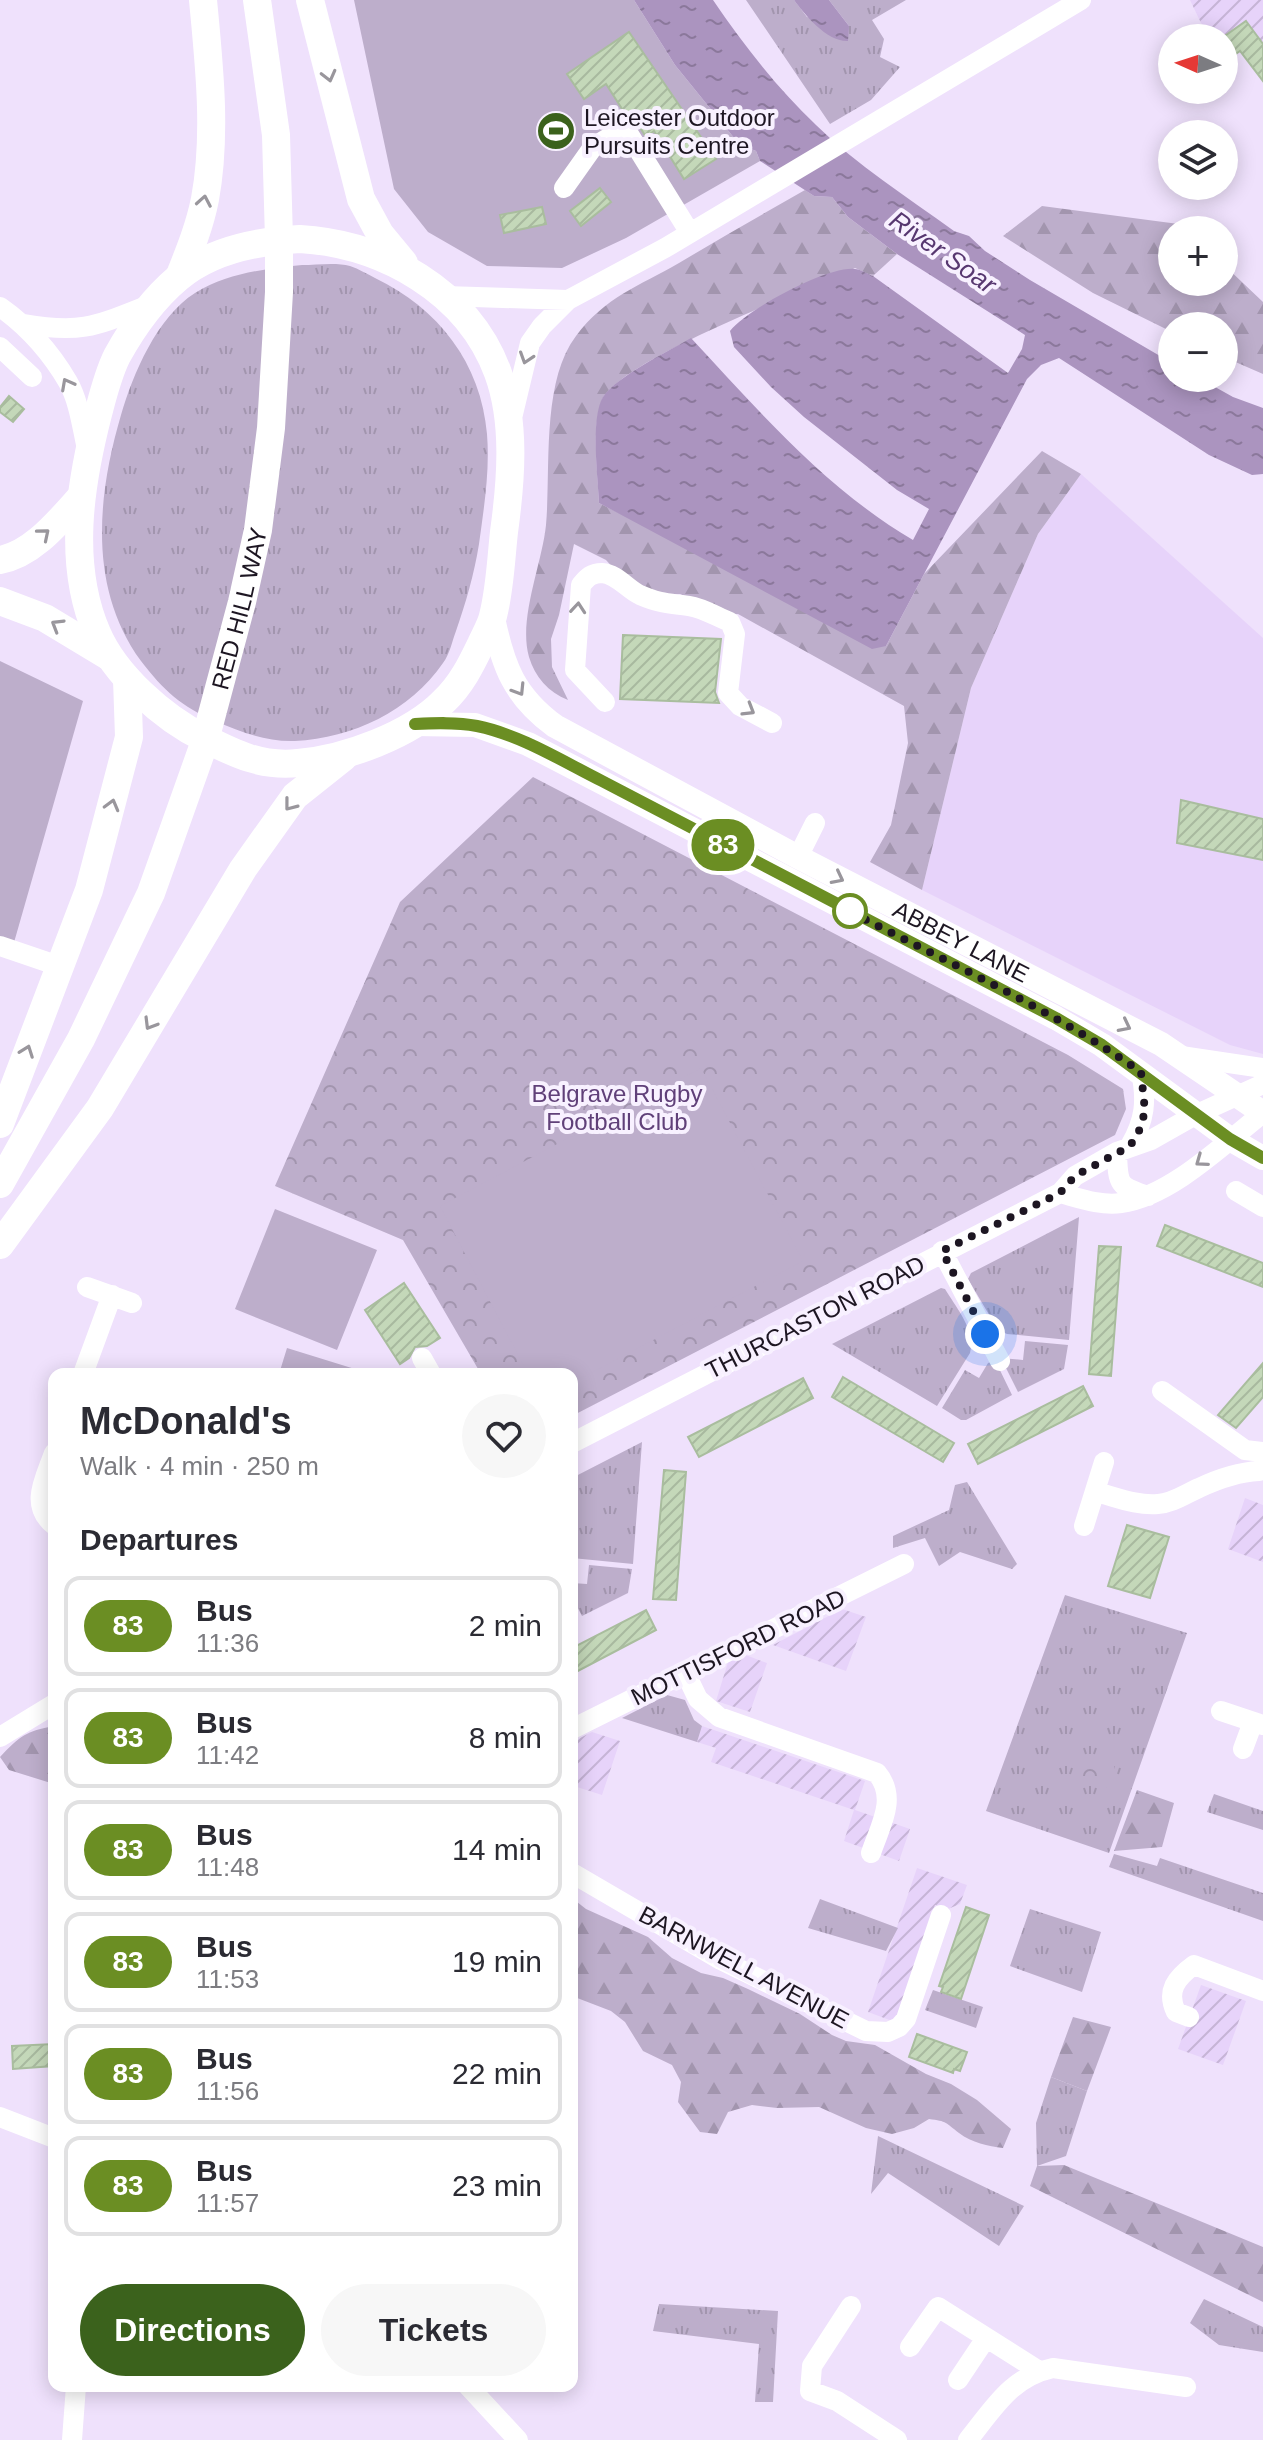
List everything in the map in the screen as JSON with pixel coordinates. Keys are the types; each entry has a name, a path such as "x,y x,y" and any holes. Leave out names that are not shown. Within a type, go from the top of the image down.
{"highway":[{"path":"180,275 201,219 210,149 209,67 203,0"},
{"name":"RED HILL WAY","path":"0,1205 4,1178 81,1039 151,893 204,744 258,530 271,428 278,307 276,135 257,0"},
{"path":"310,0 361,199 380,234 412,271 444,296 474,328 498,373 509,429 510,486 493,618 470,667 443,703 415,724 348,754 296,764 248,760 184,729 127,679 109,657 96,630 80,557 81,497 103,395 116,358 149,305 180,275 222,254 271,240 324,240 352,246 412,271"},
{"path":"0,560 15,555 38,540 81,497"},
{"path":"0,601 45,618 109,657"},
{"path":"0,1124 89,890 129,737 127,679"},
{"path":"0,1245 100,1108 243,869 295,796 348,754"}],"main road":[{"name":"ABBEY LANE","path":"493,618 506,668 521,695 533,710 555,726 798,857 1161,1044 1263,1113"},
{"name":"ABBEY LANE","path":"415,724 475,725 528,744 1056,1018 1102,1045 1230,1139 1263,1158"}],"street":[{"path":"509,429 530,343 568,300 750,199 1081,0"},
{"path":"564,188 593,147 625,128 690,233"},
{"path":"444,296 568,300"},
{"path":"24,324 53,329 83,329 149,305"},
{"path":"0,307 24,324 68,382 88,454"},
{"path":"0,347 20,357 32,377"},
{"path":"605,702 575,670 581,585 589,576 600,573 613,576 631,591 653,601 673,606 687,605 730,622 735,634 728,693 740,706 772,723"},
{"path":"798,857 815,823"},
{"path":"0,946 59,966"},
{"path":"1177,1056 1263,1068"},
{"path":"1141,1072 1145,1111 1140,1129 1124,1149 1117,1176 1126,1189 1148,1196"},
{"name":"THURCASTON ROAD","path":"578,1440 1060,1193 1075,1176 1124,1149 1151,1140 1197,1114 1263,1084"},
{"path":"1060,1193 1109,1204 1148,1196 1263,1113"},
{"path":"1236,1191 1263,1207"},
{"path":"942,1251 1000,1361"},
{"path":"86,1368 122,1299 87,1287"},
{"path":"1096,1492 1143,1504 1159,1504 1262,1465 1162,1391"},
{"path":"1084,1526 1104,1462"},
{"path":"48,1472 39,1500 43,1515 48,1520"},
{"name":"MOTTISFORD ROAD","path":"578,1726 904,1564"},
{"path":"686,1674 698,1699 719,1717 877,1773 885,1782 888,1804 871,1853"},
{"path":"0,1737 48,1708"},
{"path":"1221,1711 1258,1724 1243,1749"},
{"name":"BARNWELL AVENUE","path":"578,1877 721,1960 849,2023 878,2034 899,2027 906,2019 941,1915"},
{"path":"1189,2017 1176,2012 1171,2002 1172,1988 1179,1976 1194,1965 1263,1991"},
{"path":"0,2117 48,2136"},
{"path":"851,2306 812,2366 810,2391 837,2401 897,2440"},
{"path":"910,2347 938,2307 1039,2371"},
{"path":"958,2380 986,2338"},
{"path":"968,2440 1014,2384 1039,2371 1053,2368 1186,2387"},
{"path":"72,2440 76,2392"},
{"path":"474,2392 518,2440"}],"shaded area":[{"path":"1190,0 1263,0 1263,81 1241,51 1238,53 1238,24 1201,23"},
{"path":"1081,474 1263,638 1263,1054 1230,1045 922,890 971,688 1038,534"},
{"path":"1245,1498 1263,1505 1263,1562 1228,1549"},
{"path":"842,1609 866,1617 846,1671 773,1645"},
{"path":"743,1654 767,1663 750,1712 716,1701 729,1659"},
{"path":"702,1726 865,1781 855,1810 910,1829 899,1861 844,1841 854,1810 711,1762 716,1748 697,1742"},
{"path":"592,1732 620,1741 602,1795 578,1787 578,1739"},
{"path":"917,1868 967,1885 960,1904 948,1909 935,1905 895,2022 868,2012"},
{"path":"1201,1985 1246,2001 1223,2065 1178,2049"}],"green space":[{"name":"Leicester Outdoor Pursuits Centre","path":"354,0 634,0 675,65 739,144 756,151 760,161 626,238 562,268 487,266 428,232 394,189"},
{"path":"746,0 794,0 807,17 849,26 829,0 906,0 872,20 884,39 880,57 900,67 871,100 830,124"},
{"path":"805,190 814,196 832,197 848,217 897,254 873,276 855,268 718,326 643,365 616,383 602,400 597,423 599,503 886,646 924,574 1042,451 1081,474 1038,534 971,688 922,890 870,862 891,825 908,743 904,706 738,614 729,615 680,594 665,595 626,582 606,560 574,544 551,639 552,667 568,700 554,693 539,677 529,657 526,642 528,609 546,525 552,401 565,355 576,336 599,311 623,294"},
{"path":"1042,206 1158,221 1158,296 1238,296 1238,278 1263,302 1263,374 1238,363 1238,312 1158,312 1158,325 1093,293 1003,236"},
{"path":"302,265 350,266 398,290 437,322 466,361 476,384 487,434 488,462 475,567 460,620 443,663 414,695 378,719 359,728 317,739 284,741 244,732 193,710 165,689 141,661 124,633 112,603 105,573 103,510 113,446 126,399 148,348 169,316 195,293 233,276"},
{"path":"0,661 83,701 13,946 0,940"},
{"name":"Belgrave Rugby Football Club","path":"533,777 1068,1055 1123,1089 1126,1109 1115,1135 578,1413 578,1368 478,1368 403,1240 275,1186 400,902"},
{"path":"701,1068 803,1261 578,1380 578,1368 525,1368 440,1206"},
{"path":"275,1209 377,1250 337,1350 235,1309"},
{"path":"1079,1217 1069,1340 1007,1334 998,1330 968,1279 971,1273"},
{"path":"941,1288 945,1289 964,1320 971,1344 970,1353 937,1406 832,1344"},
{"path":"1025,1341 1068,1345 1064,1369 1018,1392 1001,1358 1023,1360"},
{"path":"287,1348 352,1368 281,1368"},
{"path":"995,1360 1012,1395 966,1420 942,1408 965,1370 979,1378 988,1363"},
{"path":"642,1442 633,1564 578,1559 578,1475"},
{"path":"967,1482 1017,1564 1012,1569 960,1552 939,1566 925,1538 893,1548 893,1536 949,1510 955,1485"},
{"path":"589,1565 632,1569 628,1593 582,1616 578,1608 578,1583 587,1584"},
{"path":"1065,1595 1187,1633 1109,1853 986,1811"},
{"path":"667,1695 685,1700 694,1720 702,1726 697,1742 622,1718"},
{"path":"48,1727 48,1782 9,1770 0,1757 18,1739"},
{"path":"1092,1758 1103,1758 1114,1765 1117,1778 1114,1784 1103,1789 1095,1784 1076,1783 1074,1773"},
{"path":"1137,1790 1174,1803 1162,1847 1114,1851"},
{"path":"1214,1794 1263,1811 1263,1830 1207,1812"},
{"path":"1114,1854 1157,1866 1160,1858 1263,1893 1263,1921 1109,1867"},
{"path":"820,1899 898,1928 886,1951 808,1928"},
{"path":"578,1903 648,1937 672,1958 701,1973 748,1989 846,2041 875,2045 926,2074 951,2084 977,2100 1011,2129 1003,2148 969,2139 946,2123 929,2119 914,2128 892,2134 866,2128 819,2107 752,2105 728,2112 717,2134 700,2132 678,2102 681,2082 672,2065 643,2051 625,2022 611,2011 578,1998"},
{"path":"1030,1909 1101,1932 1082,1992 1010,1966"},
{"path":"933,1990 983,2007 976,2028 925,2010"},
{"path":"1073,2017 1111,2027 1087,2091 1051,2077"},
{"path":"1051,2077 1087,2091 1066,2156 1037,2166 1036,2123"},
{"path":"878,2136 1024,2206 999,2246 888,2173 871,2194"},
{"path":"1064,2165 1263,2247 1263,2302 1030,2186 1037,2166"},
{"path":"1204,2299 1263,2327 1263,2352 1219,2345 1190,2323"},
{"path":"659,2304 778,2311 773,2402 755,2402 759,2344 653,2331"}],"water":[{"name":"River Soar","path":"634,0 713,0 748,49 788,96 848,154 954,231 969,236 985,251 1030,280 1158,355 1158,392 1224,392 1263,408 1263,474 1252,475 1209,455 1059,358 1041,365 1027,379 886,646 872,649 599,503 596,433 603,397 631,373 691,338 768,421 822,473 881,520 913,540 929,509 897,490 804,417 734,347 730,331 770,301 808,281 855,269 873,276 1008,373 1022,349 1025,335 897,254 848,217 832,197 814,196 760,161 756,151 739,144 675,65"},
{"path":"794,0 829,0 849,26 848,41 825,32 810,20"}],"building":[{"path":"1246,21 1263,44 1263,81 1240,51 1238,52 1238,27"},
{"path":"629,32 716,159 684,179 654,131 646,137 636,121 626,115 606,84 584,99 567,74"},
{"path":"600,188 611,202 581,226 570,211"},
{"path":"542,207 546,224 504,233 500,215"},
{"path":"9,396 24,409 13,422 0,412 0,407"},
{"path":"623,635 721,639 715,692 719,703 620,699"},
{"path":"1181,800 1263,819 1263,860 1177,843"},
{"path":"1165,1225 1263,1263 1263,1287 1157,1246"},
{"path":"1099,1246 1121,1247 1111,1376 1089,1374"},
{"path":"404,1283 440,1338 427,1346 415,1347 409,1358 400,1364 365,1310"},
{"path":"1263,1363 1263,1397 1236,1428 1218,1415"},
{"path":"843,1377 954,1443 943,1462 832,1397"},
{"path":"803,1378 813,1398 699,1457 688,1437"},
{"path":"1083,1386 1093,1406 978,1464 968,1444"},
{"path":"664,1470 686,1472 676,1600 653,1599"},
{"path":"1127,1525 1169,1537 1150,1598 1108,1586"},
{"path":"646,1610 656,1630 578,1671 578,1645"},
{"path":"966,1907 989,1915 961,1999 941,1992 943,1987 939,1986"},
{"path":"917,2034 967,2052 960,2071 954,2069 953,2073 909,2057"},
{"path":"48,2044 48,2066 13,2069 12,2046"}],"bus line":[{"name":"83","path":"415,724 475,725 528,744 602,781 1056,1018 1102,1045 1230,1139 1263,1158"}],"place":[{"name":"Leicester Outdoor Pursuits Centre","path":"556,131"}],"route":[{"path":"850,911 845,909 1056,1018 1141,1072 1145,1111 1140,1129 1130,1146 1075,1176 1060,1193 942,1251 985,1334"}]}
